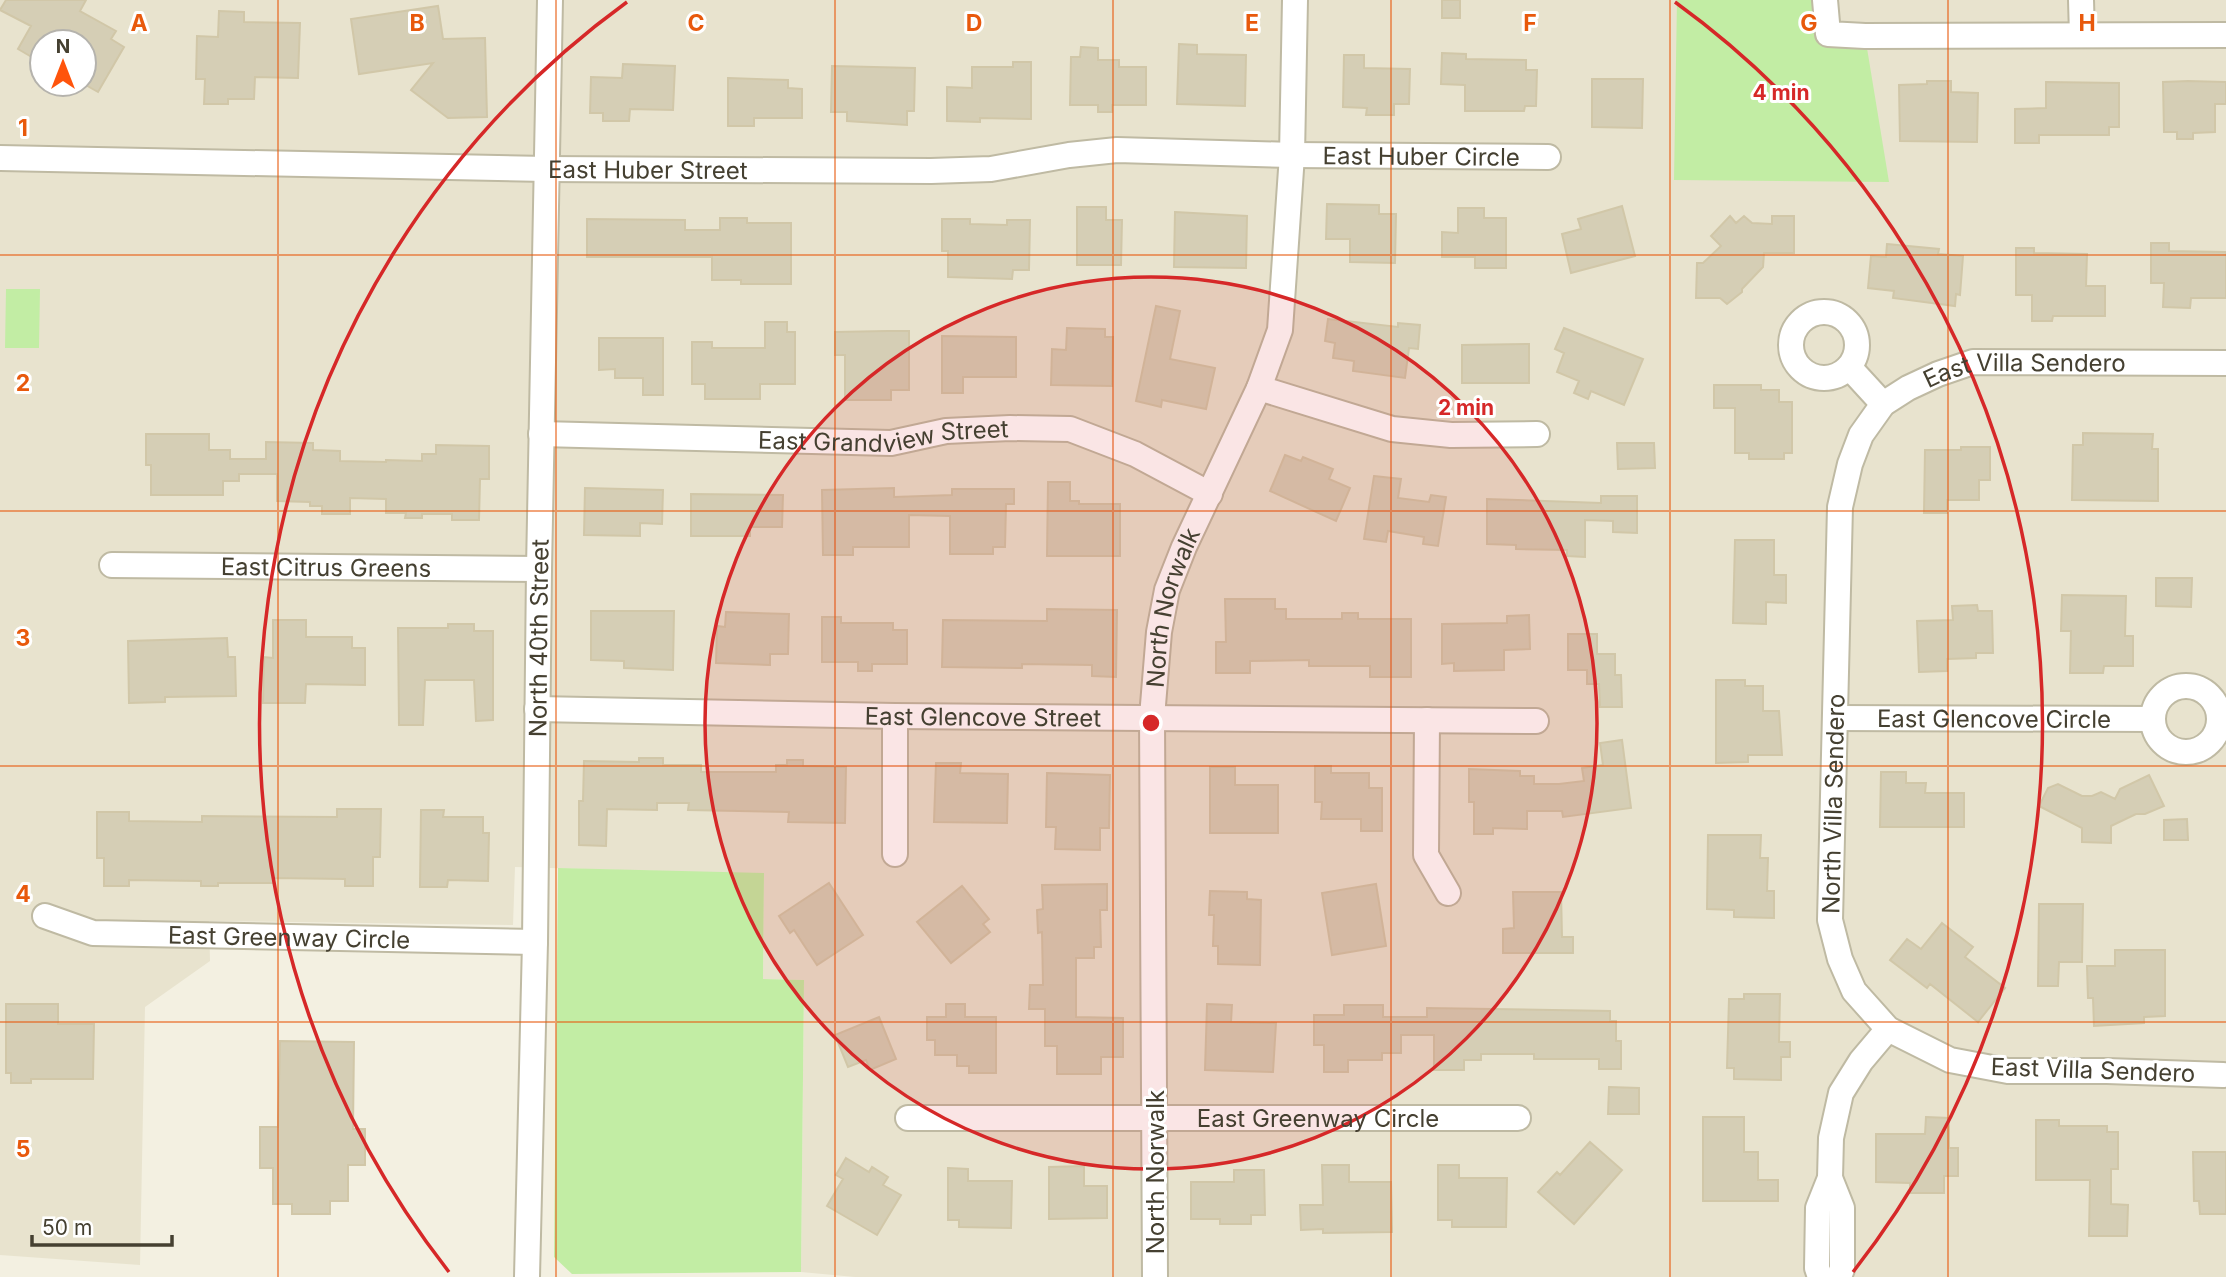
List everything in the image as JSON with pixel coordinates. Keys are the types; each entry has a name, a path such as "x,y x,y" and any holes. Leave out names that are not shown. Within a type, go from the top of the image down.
{"street":[{"name":"North 40th Street","path":"527,1277 550,0"},
{"name":"North Norwalk","path":"1155,1277 1152,716 1159,632 1167,590 1184,547 1259,388 1280,330 1292,155 1295,0"},
{"path":"1825,0 1828,34 2226,35"},
{"path":"2081,0 2082,35"},
{"name":"East Huber Street","path":"0,158 546,169 991,169 1069,155 1117,150 1292,155"},
{"name":"East Huber Circle","path":"1292,155 1548,157"},
{"name":"East Villa Sendero","path":"1883,404 1908,388 1973,362 2226,363"},
{"path":"1849,367 1883,404"},
{"path":"1259,388 1392,429 1451,435 1537,433"},
{"name":"North Villa Sendero","path":"1883,404 1861,435 1850,464 1840,507 1830,920 1840,959 1854,991 1888,1029"},
{"name":"East Grandview Street","path":"541,433 891,443 946,431 1070,429 1135,454 1210,494"},
{"name":"East Citrus Greens","path":"112,565 539,569"},
{"name":"East Glencove Street","path":"537,709 895,716 1427,720"},
{"path":"895,716 895,854"},
{"name":"East Glencove Circle","path":"1835,718 2153,719"},
{"path":"1448,893 1426,855 1427,720 1536,720"},
{"name":"East Greenway Circle","path":"45,916 93,933 535,942"},
{"path":"1820,1277 1817,1268 1818,1208 1830,1178 1831,1138 1841,1093 1861,1061 1888,1029"},
{"name":"East Villa Sendero","path":"1888,1029 1950,1060 2008,1071 2225,1074"},
{"name":"East Greenway Circle","path":"908,1118 1518,1118"},
{"path":"1830,1178 1842,1208 1842,1269 1839,1277"}],"shaded area":[{"path":"0,0 2226,0 2226,1277 855,1277 801,1272 804,980 763,979 764,874 515,867 513,925 209,921 210,961 145,1007 140,1265 0,1255"}],"green space":[{"path":"1677,0 1828,0 1828,34 1865,36 1889,182 1674,180"},
{"path":"6,289 40,289 39,348 5,348"},
{"path":"558,868 764,873 763,979 804,980 801,1272 572,1274 554,1257"}],"building":[{"path":"6,0 86,0 80,11 116,31 111,39 124,47 98,92 98,28 30,28 31,26 0,10"},
{"path":"1442,0 1460,0 1460,18 1442,18"},
{"path":"438,6 443,39 485,38 487,117 448,118 411,90 433,63 359,74 351,19"},
{"path":"219,11 244,12 244,22 300,23 298,78 255,77 254,99 228,99 228,104 204,104 205,79 196,79 197,36 218,37"},
{"path":"28,31 28,55 18,49"},
{"path":"1179,44 1197,45 1197,54 1246,55 1245,106 1177,104"},
{"path":"1081,47 1098,48 1098,60 1119,60 1119,67 1146,67 1146,105 1112,105 1112,112 1098,112 1098,105 1070,105 1071,57 1080,57"},
{"path":"1442,53 1466,54 1466,59 1526,60 1526,70 1537,70 1536,106 1525,106 1524,111 1465,111 1465,85 1441,84"},
{"path":"1344,55 1364,55 1364,68 1410,69 1409,104 1394,104 1394,115 1366,115 1367,108 1343,107"},
{"path":"1013,62 1031,62 1031,119 980,118 980,122 947,121 947,87 972,88 972,67 1013,67"},
{"path":"623,64 675,66 673,110 630,109 629,121 603,121 603,113 590,113 591,77 622,78"},
{"path":"832,66 915,68 914,111 907,111 907,125 847,121 847,112 831,112"},
{"path":"728,78 788,80 788,88 802,89 802,118 754,118 754,126 728,126"},
{"path":"1592,79 1643,79 1642,128 1592,127"},
{"path":"1927,81 1951,81 1951,92 1978,93 1977,142 1900,141 1899,85 1927,84"},
{"path":"2046,82 2119,83 2119,127 2109,127 2109,135 2039,135 2039,143 2015,143 2015,109 2046,108"},
{"path":"2163,82 2226,82 2226,104 2215,104 2215,132 2193,133 2193,139 2177,139 2177,132 2164,132"},
{"path":"1327,204 1379,205 1379,214 1396,214 1395,263 1350,262 1350,239 1326,239"},
{"path":"1622,206 1635,256 1571,273 1562,234 1581,229 1578,219"},
{"path":"1077,207 1106,207 1106,220 1122,220 1121,265 1077,265"},
{"path":"1458,208 1484,208 1484,218 1506,218 1506,268 1475,268 1475,257 1442,257 1442,232 1458,233"},
{"path":"1175,212 1247,216 1246,268 1174,267"},
{"path":"1730,216 1736,223 1744,216 1752,223 1772,224 1772,216 1794,216 1794,253 1764,253 1763,267 1742,292 1727,304 1720,298 1696,298 1697,263 1703,263 1721,246 1711,236"},
{"path":"720,218 747,218 747,223 791,223 791,284 741,284 741,280 712,280 712,257 587,257 587,219 685,220 685,230 720,230"},
{"path":"942,219 970,219 970,224 1007,225 1007,220 1030,220 1029,270 1013,270 1012,279 948,277 948,251 942,251"},
{"path":"2151,243 2169,243 2169,251 2226,252 2226,298 2191,298 2190,308 2163,307 2164,283 2151,283"},
{"path":"1887,244 1939,249 1938,254 1963,256 1960,295 1956,294 1955,306 1893,298 1894,291 1868,288 1871,256 1886,257"},
{"path":"2016,248 2034,248 2034,253 2087,254 2086,286 2105,286 2105,316 2053,316 2052,321 2032,321 2032,295 2016,295"},
{"path":"1156,306 1180,311 1170,359 1215,368 1206,409 1162,400 1161,407 1136,401"},
{"path":"1328,319 1398,327 1398,323 1420,325 1418,349 1409,348 1405,378 1353,371 1354,361 1333,358 1335,343 1325,341"},
{"path":"765,322 787,322 787,332 795,332 795,384 760,384 760,399 705,399 705,384 692,384 692,342 712,342 712,348 765,348"},
{"path":"1067,328 1105,329 1105,337 1113,337 1112,386 1051,385 1052,349 1066,350"},
{"path":"1564,328 1643,359 1624,405 1591,391 1588,399 1574,393 1579,381 1557,372 1564,353 1555,349"},
{"path":"909,331 909,390 891,390 891,400 845,400 845,355 835,355 835,332"},
{"path":"942,336 1016,337 1016,377 963,377 963,393 942,393"},
{"path":"599,338 663,338 663,395 643,395 643,378 615,378 615,369 599,370"},
{"path":"1529,344 1529,383 1462,383 1462,345"},
{"path":"1714,385 1761,385 1761,390 1779,390 1779,402 1792,402 1792,453 1784,453 1784,459 1749,459 1749,453 1735,453 1735,408 1714,408"},
{"path":"2083,433 2153,434 2152,449 2158,449 2158,501 2072,500 2073,445 2083,445"},
{"path":"146,434 209,434 209,450 230,450 230,459 266,459 266,442 313,443 313,450 340,451 340,461 386,462 422,461 422,454 436,454 436,445 489,446 489,479 480,479 479,520 452,520 452,514 422,514 422,518 405,518 406,513 386,513 386,499 350,498 350,514 322,514 322,506 310,506 310,502 277,501 277,474 239,474 239,481 223,481 223,495 151,495 151,465 146,465"},
{"path":"1617,443 1654,443 1655,468 1618,469"},
{"path":"1961,447 1990,447 1990,480 1979,480 1979,500 1947,500 1947,513 1924,513 1925,450 1961,450"},
{"path":"1285,455 1301,461 1303,457 1333,469 1329,479 1350,488 1336,521 1270,491"},
{"path":"1374,476 1401,479 1398,498 1429,502 1431,495 1446,497 1438,546 1423,544 1424,537 1388,531 1386,542 1364,539"},
{"path":"1048,482 1070,482 1070,501 1079,501 1079,504 1120,504 1120,556 1047,556"},
{"path":"585,488 663,490 662,524 640,523 640,536 584,535"},
{"path":"894,488 894,497 952,495 952,489 1014,489 1014,504 1006,504 1005,547 993,547 993,554 950,554 950,516 909,515 909,547 853,547 853,555 823,555 822,490"},
{"path":"691,494 783,495 782,527 750,527 750,536 691,536"},
{"path":"1601,496 1637,496 1637,533 1613,532 1613,521 1585,520 1585,557 1567,556 1567,550 1516,549 1516,545 1487,544 1487,499 1601,503"},
{"path":"1735,540 1774,540 1774,575 1786,575 1786,603 1766,602 1766,624 1733,623"},
{"path":"2156,578 2192,578 2191,607 2156,606"},
{"path":"2062,595 2126,596 2125,636 2133,636 2133,666 2104,666 2103,673 2070,673 2071,631 2061,631"},
{"path":"1225,599 1275,599 1275,609 1286,609 1286,619 1342,619 1342,613 1358,613 1358,619 1411,619 1411,677 1370,677 1370,666 1309,666 1309,660 1250,661 1250,673 1216,673 1216,642 1226,642"},
{"path":"1977,605 1978,611 1992,611 1993,653 1976,653 1976,658 1947,659 1947,671 1919,672 1917,621 1953,620 1952,606"},
{"path":"1047,609 1117,610 1116,677 1092,676 1092,665 942,667 943,620 1047,621"},
{"path":"591,611 674,611 673,670 624,668 624,661 591,660"},
{"path":"726,612 789,614 788,654 770,654 770,665 716,663 717,626 725,627"},
{"path":"1529,615 1530,649 1504,650 1504,670 1454,671 1454,663 1442,664 1442,624 1507,623 1507,616"},
{"path":"822,617 841,617 841,623 893,623 893,630 907,630 907,664 872,664 872,671 858,671 858,662 822,662"},
{"path":"273,620 306,620 306,637 352,637 352,648 365,648 365,685 306,684 305,703 263,703 264,657 273,658"},
{"path":"448,624 474,624 474,631 493,631 493,720 476,721 474,680 425,680 423,725 399,725 398,628 448,628"},
{"path":"1568,634 1597,634 1597,654 1615,654 1615,675 1621,675 1622,707 1600,707 1599,684 1587,684 1587,670 1568,670"},
{"path":"227,638 228,657 235,657 236,696 165,697 165,702 129,703 128,641"},
{"path":"1716,680 1745,680 1745,686 1763,686 1763,711 1779,711 1782,755 1748,755 1748,762 1716,763"},
{"path":"1622,740 1631,808 1563,817 1562,811 1527,811 1527,829 1493,828 1493,834 1474,834 1474,802 1469,802 1469,769 1520,771 1520,776 1534,776 1534,784 1584,781 1582,768 1603,765 1600,743"},
{"path":"639,758 663,758 663,765 701,765 701,772 776,772 776,765 787,765 787,760 803,760 803,766 846,767 845,823 788,822 789,812 688,810 689,803 657,803 657,810 607,809 606,846 579,845 579,801 583,801 584,761 639,762"},
{"path":"936,763 961,763 960,773 1008,774 1007,823 934,822"},
{"path":"1315,766 1331,766 1331,773 1369,773 1369,788 1382,788 1382,831 1361,831 1361,819 1321,819 1322,802 1315,802"},
{"path":"1210,767 1235,767 1235,785 1278,785 1278,833 1210,833"},
{"path":"1881,772 1906,772 1906,783 1926,783 1925,793 1964,793 1964,827 1880,827"},
{"path":"1047,773 1110,775 1109,828 1100,828 1100,850 1055,849 1056,827 1046,827"},
{"path":"2149,775 2164,806 2145,814 2136,814 2111,826 2111,843 2082,842 2082,828 2039,806 2048,788 2058,784 2082,796 2101,792 2115,799 2120,789"},
{"path":"337,809 381,809 380,857 373,857 373,886 345,886 345,879 273,878 273,883 218,883 218,886 201,886 201,881 129,880 129,886 104,886 104,858 97,858 97,812 129,812 129,821 202,822 202,816 337,817"},
{"path":"421,810 444,810 443,817 483,817 483,833 489,833 488,881 448,880 447,887 420,887"},
{"path":"2187,819 2188,840 2164,840 2164,820"},
{"path":"1708,835 1761,835 1760,858 1768,858 1767,891 1774,891 1774,918 1734,917 1734,910 1707,909"},
{"path":"829,883 863,935 817,965 794,930 790,933 779,916"},
{"path":"1107,884 1107,910 1100,910 1101,947 1094,947 1094,958 1076,958 1076,1017 1123,1018 1123,1057 1101,1057 1101,1074 1057,1074 1057,1046 1045,1046 1045,1009 1029,1009 1030,985 1043,985 1042,932 1038,933 1037,910 1043,909 1042,885"},
{"path":"1376,884 1386,946 1332,955 1322,893"},
{"path":"962,886 989,919 983,924 990,932 951,963 917,922"},
{"path":"1210,891 1247,892 1247,899 1261,900 1260,965 1218,964 1218,946 1213,946 1214,915 1209,915"},
{"path":"1513,892 1561,892 1562,937 1573,937 1573,953 1503,953 1503,929 1514,928"},
{"path":"2039,904 2083,904 2082,962 2059,962 2058,986 2038,986"},
{"path":"1942,923 1973,947 1965,957 2005,988 1978,1022 1930,984 1927,988 1890,960 1907,939 1921,949"},
{"path":"2115,950 2165,950 2165,1016 2144,1017 2144,1023 2094,1026 2093,998 2088,998 2087,966 2115,966"},
{"path":"1744,994 1780,994 1779,1042 1790,1042 1790,1057 1781,1057 1781,1080 1734,1079 1734,1068 1727,1068 1729,999 1744,999"},
{"path":"6,1004 58,1004 58,1024 94,1024 93,1079 31,1079 31,1083 11,1083 11,1073 6,1073"},
{"path":"946,1004 965,1004 965,1017 996,1017 996,1073 969,1073 969,1066 957,1066 957,1055 935,1055 935,1040 927,1040 927,1017 946,1017"},
{"path":"1207,1004 1232,1005 1231,1022 1276,1023 1273,1072 1205,1070"},
{"path":"1344,1005 1383,1005 1383,1017 1427,1017 1427,1008 1610,1011 1610,1021 1616,1021 1616,1041 1621,1041 1621,1069 1599,1069 1599,1059 1534,1059 1534,1054 1481,1054 1481,1060 1464,1060 1464,1070 1434,1070 1434,1035 1401,1035 1401,1053 1382,1053 1382,1060 1348,1060 1348,1072 1324,1072 1324,1045 1314,1045 1314,1015 1344,1015"},
{"path":"879,1017 896,1059 870,1070 866,1060 848,1067 835,1035"},
{"path":"280,1041 354,1042 353,1129 365,1129 365,1165 348,1165 348,1201 330,1201 330,1214 292,1214 292,1204 273,1204 273,1168 260,1168 260,1127 278,1127"},
{"path":"1609,1087 1639,1088 1639,1114 1608,1114"},
{"path":"1703,1117 1744,1117 1744,1152 1758,1152 1758,1180 1778,1180 1778,1201 1703,1201"},
{"path":"1926,1117 1949,1118 1949,1148 1958,1148 1958,1176 1944,1176 1944,1193 1910,1193 1910,1183 1876,1182 1876,1134 1925,1134"},
{"path":"2036,1120 2059,1120 2059,1126 2107,1126 2107,1132 2118,1132 2118,1169 2111,1169 2111,1204 2128,1205 2127,1236 2089,1236 2090,1180 2036,1180"},
{"path":"1590,1142 1622,1170 1574,1224 1538,1192 1557,1172 1560,1175"},
{"path":"2193,1152 2226,1152 2226,1214 2200,1214 2199,1201 2194,1201"},
{"path":"846,1158 869,1172 872,1167 888,1177 883,1185 901,1195 877,1235 827,1206 843,1179 836,1175"},
{"path":"1322,1165 1349,1165 1349,1182 1391,1182 1392,1232 1323,1233 1323,1229 1301,1230 1300,1205 1323,1205"},
{"path":"1438,1165 1459,1165 1459,1178 1507,1178 1506,1227 1452,1227 1452,1220 1438,1220"},
{"path":"1084,1166 1084,1186 1107,1186 1107,1218 1049,1219 1049,1167"},
{"path":"948,1168 968,1169 968,1181 1012,1181 1011,1228 959,1227 959,1220 948,1220"},
{"path":"1234,1170 1264,1170 1265,1215 1251,1215 1251,1224 1220,1224 1220,1219 1191,1219 1191,1182 1234,1182"}]}
